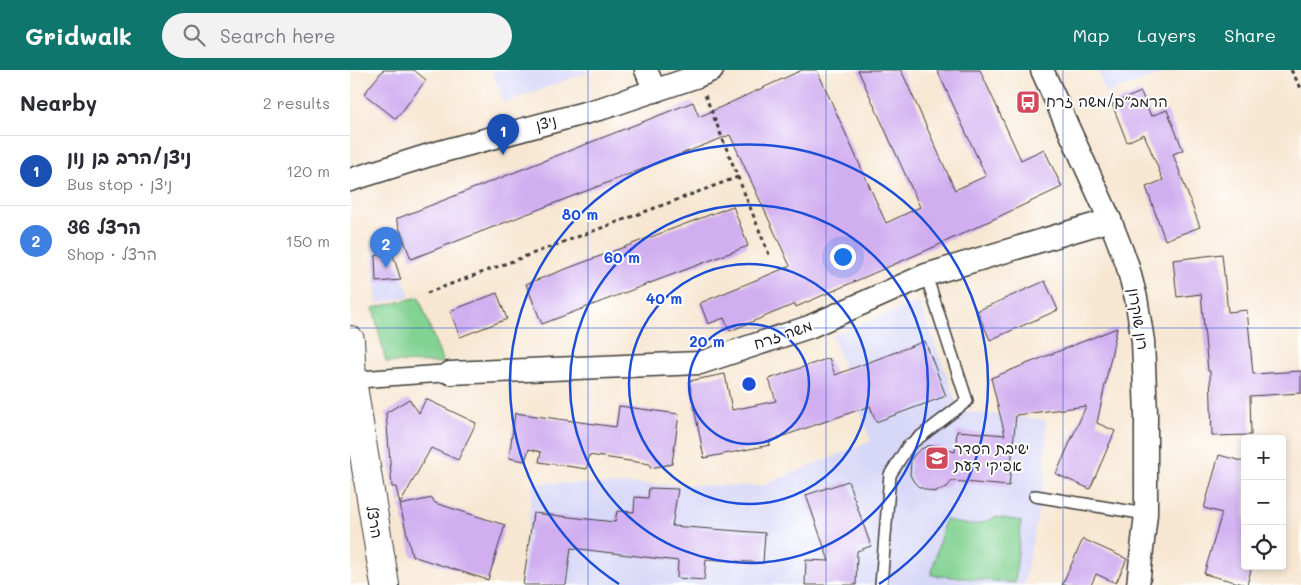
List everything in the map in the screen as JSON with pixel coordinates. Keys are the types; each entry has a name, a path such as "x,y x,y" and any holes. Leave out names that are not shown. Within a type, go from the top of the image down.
{"street":[{"path":"646,70 655,91"},
{"name":"רון שוקרון","path":"1042,70 1110,220 1127,264 1136,298 1143,341 1146,414 1146,514 1138,585"},
{"name":"ניצן","path":"350,180 436,153 603,108 705,73"},
{"name":"משה זרח","path":"352,380 450,373 700,363 809,327 926,275 1110,220"},
{"name":"הרצל","path":"350,340 352,380 385,585"}],"lane":[{"path":"881,585 890,475 908,446 967,401 926,275"},
{"path":"1035,496 1146,514"}],"path":[{"path":"1291,70 1301,88"},
{"path":"705,73 738,177 770,258"},
{"path":"427,293 738,177"}],"shaded area":[{"path":"492,70 594,70 504,103"},
{"path":"1098,70 1159,70 1161,75 1105,93"},
{"path":"389,238 410,296 377,304 372,242"},
{"name":"ישיבת הסדר אפיקי דעת","path":"919,302 960,411 1046,420 1045,476 1024,585 521,585 533,483 762,486 871,441 832,335"}],"green space":[{"path":"419,297 443,363 386,362 373,308"},
{"path":"996,517 1021,521 1015,583 931,575 945,519 959,523 976,524"}],"building":[{"path":"383,70 414,70 426,80 396,119 364,94"},
{"path":"802,70 817,70 886,223 920,207 858,70 901,70 955,190 986,176 937,70 980,70 1021,160 1044,149 1062,187 934,247 796,307 795,304 730,331 724,318 708,324 700,303 790,266 730,135 411,259 396,219 693,102 699,117"},
{"path":"1141,92 1151,116 1167,110 1183,150 1173,154 1200,227 1165,240 1146,187 1163,180 1144,134 1127,142 1112,104"},
{"path":"733,206 748,246 542,324 526,284"},
{"path":"392,252 401,280 376,282 375,256"},
{"path":"1222,254 1228,312 1247,310 1253,374 1301,371 1301,393 1250,396 1251,435 1212,436 1210,371 1208,371 1201,294 1177,297 1173,260"},
{"path":"1045,281 1058,310 990,340 977,311"},
{"path":"497,293 507,319 460,337 450,311"},
{"path":"1117,328 1097,423 1115,431 1090,489 1056,474 1086,406 1016,415 1009,486 952,481 947,487 933,492 919,487 914,482 910,475 911,460 921,449 928,446 936,446 955,452 957,431 1005,435 991,378"},
{"path":"925,341 946,396 876,422 870,406 769,441 770,445 704,458 689,381 725,374 732,410 776,401 769,379 829,358 835,375"},
{"path":"409,399 419,413 426,399 476,423 458,460 431,448 400,504 396,487 392,487 386,413"},
{"path":"619,406 679,414 672,464 650,468 650,464 589,455 587,469 539,462 541,452 529,449 525,461 509,458 515,413 616,427"},
{"path":"1219,455 1241,461 1241,570 1251,570 1247,585 1204,574 1222,513 1204,508"},
{"path":"848,481 871,546 857,551 856,585 805,585 806,560 829,561 806,495"},
{"path":"649,488 678,489 672,526 765,533 763,563 706,559 704,580 677,578 678,561 571,548 566,585 523,585 533,513 615,522 617,511 634,512 635,497 648,498"},
{"path":"432,498 435,503 505,525 488,580 412,556 400,505"},
{"path":"1083,539 1127,559 1116,583 1096,574 1091,585 1062,585"}],"place":[{"name":"הרמב״ם/משה זרח","path":"1028,102"},
{"name":"ניצן/הרב בן נון","path":"503,155"},
{"name":"הרצל 36","path":"386,268"},
{"name":"ישיבת הסדר אפיקי דעת","path":"937,458"}]}
